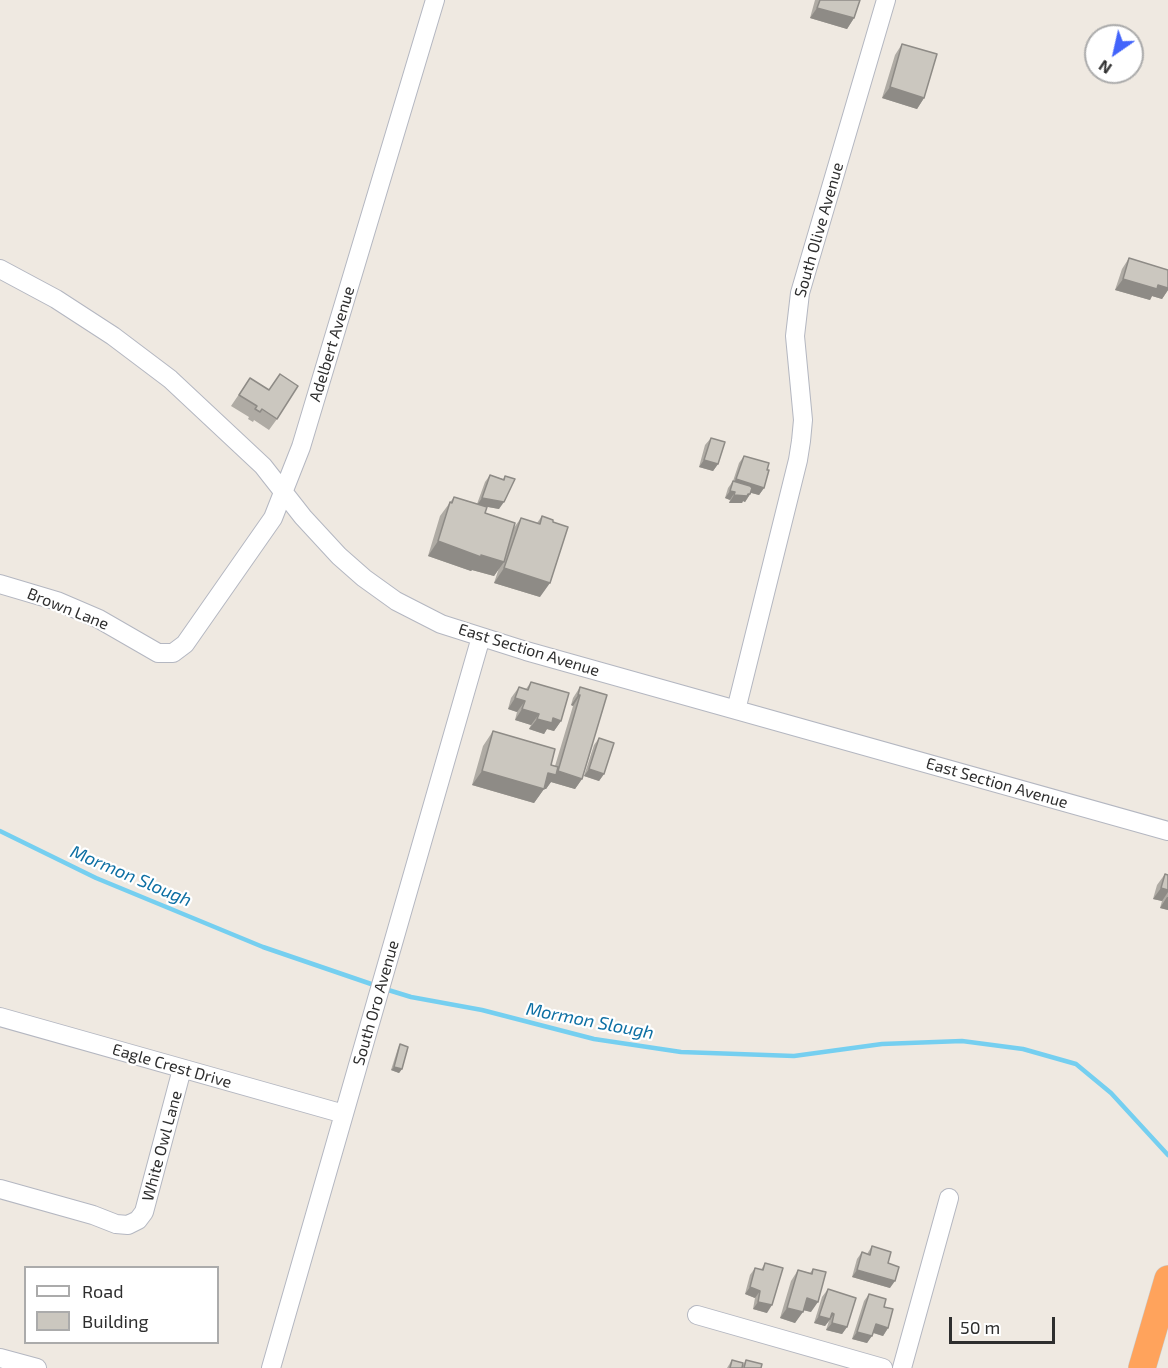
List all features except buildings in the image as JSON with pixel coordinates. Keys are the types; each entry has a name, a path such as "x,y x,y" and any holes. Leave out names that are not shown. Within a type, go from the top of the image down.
{"highway":[{"path":"1142,1368 1168,1279"}],"street":[{"name":"Adelbert Avenue","path":"166,654 173,653 185,644 273,518 301,447 435,0"},
{"name":"South Olive Avenue","path":"736,710 798,460 803,420 795,336 800,292 886,0"},
{"name":"East Section Avenue","path":"0,269 56,299 94,323 170,379 262,466 303,517 339,556 396,601 441,624 736,710 1168,831"},
{"name":"Brown Lane","path":"0,584 57,601 99,619 153,651 166,654"},
{"name":"South Oro Avenue","path":"271,1368 481,637"},
{"name":"Eagle Crest Drive","path":"0,1017 344,1114"},
{"name":"White Owl Lane","path":"0,1189 93,1215 116,1224 129,1225 138,1220 144,1212 182,1069"},
{"path":"902,1368 949,1198"},
{"path":"697,1316 883,1368"},
{"path":"0,1358 37,1368"}],"waterway":[{"name":"Mormon Slough","path":"0,831 96,878 263,947 377,986"},
{"name":"Mormon Slough","path":"385,989 411,997 482,1010 594,1039 681,1052 794,1056 882,1044 962,1041 1023,1049 1076,1064 1111,1093 1168,1155"}]}
